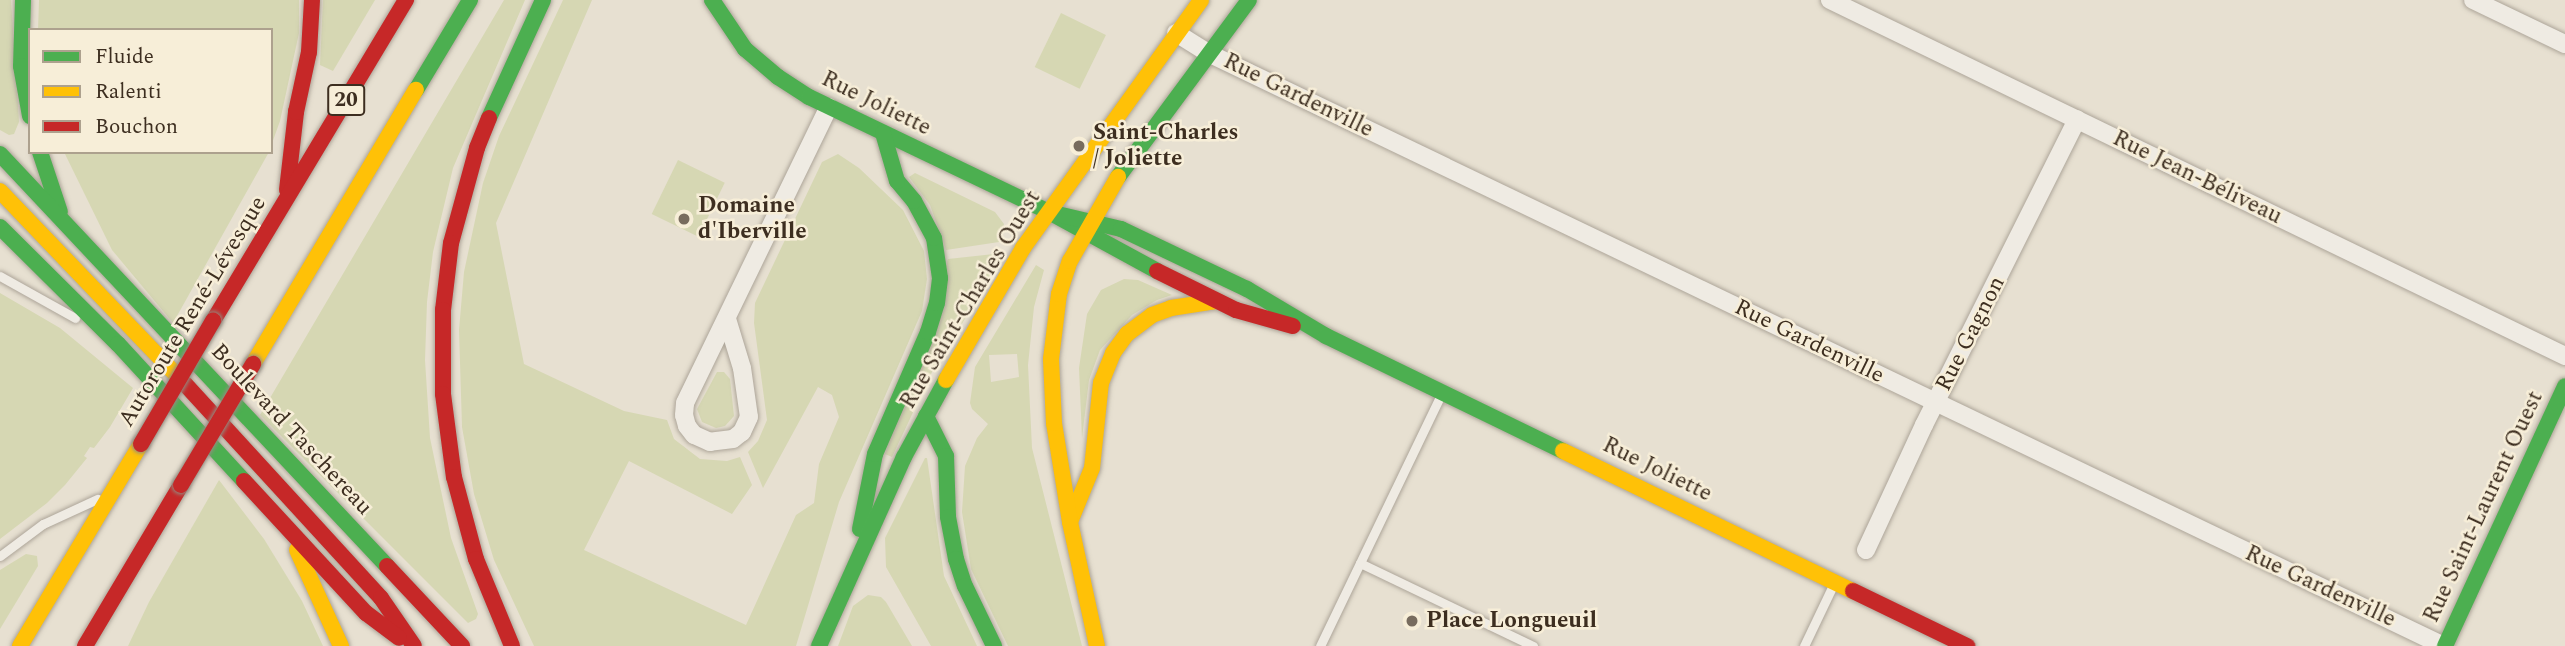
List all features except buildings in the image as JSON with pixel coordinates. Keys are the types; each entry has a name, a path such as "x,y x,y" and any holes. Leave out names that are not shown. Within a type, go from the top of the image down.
{"main road":[{"path":"23,0 21,66 28,105"},
{"path":"286,201 296,112 309,52 312,0"},
{"name":"Autoroute René-Lévesque","path":"20,646 406,0"},
{"name":"20","path":"129,571 470,0"},
{"path":"512,646 476,559 454,477 443,394 442,320 451,243 471,167 496,99 543,0"},
{"name":"Rue Joliette","path":"712,0 728,27 757,60 785,82 829,107 1049,212 1087,227 1236,310 1326,335"},
{"name":"Rue Saint-Charles Ouest","path":"819,646 854,564 926,416 1023,248 1201,0"},
{"path":"1097,646 1070,522 1054,423 1051,359 1059,294 1070,261 1087,227 1152,128 1249,0"},
{"path":"854,564 875,454 928,332 939,289 940,267 934,239 921,212 897,181 883,133"},
{"name":"Boulevard Taschereau","path":"0,154 462,646"},
{"path":"41,154 62,219"},
{"name":"Boulevard Taschereau","path":"0,191 250,452 381,598 414,646"},
{"path":"0,227 118,344 366,613 408,646"},
{"name":"Rue Joliette","path":"1087,227 1121,229 1247,289 1326,335 1967,646"},
{"path":"1070,522 1092,468 1099,394 1103,373 1113,354 1127,334 1152,316 1171,308 1217,301"},
{"name":"Rue Saint-Laurent Ouest","path":"2445,646 2565,386"},
{"path":"926,416 946,456 948,517 956,559 965,586 994,646"},
{"path":"283,521 341,646"},
{"path":"113,634 129,571"},
{"path":"85,646 129,571"}],"street":[{"name":"Rue Jean-Béliveau","path":"1829,0 2565,356"},
{"path":"2473,0 2565,44"},
{"name":"Rue Gardenville","path":"1176,33 1208,53 2445,646"},
{"path":"727,319 742,368 749,416 738,436 716,443 699,438 690,430 684,409 727,319 829,107"},
{"name":"Rue Gagnon","path":"1866,550 1935,403 1955,370 2077,119"}],"lane":[{"path":"0,276 118,344"},
{"path":"1320,646 1443,391"},
{"path":"0,556 43,524 111,492"},
{"path":"1360,564 1533,646"},
{"path":"1804,646 1835,582"}],"green space":[{"path":"0,0 11,0 19,122 14,134 9,135 0,130"},
{"path":"39,0 299,0 299,33 280,121 273,140 273,28 38,28"},
{"path":"323,0 375,0 333,71 320,65"},
{"path":"504,0 525,0 453,168 433,252 427,302 425,360 430,438 451,538 478,614 476,619 468,623 260,415"},
{"path":"563,0 592,0 496,223 524,364 624,411 667,420 674,439 700,459 727,461 740,457 752,485 732,514 629,461 584,550 746,625 796,515 814,503 819,464 839,417 832,395 818,387 763,488 748,452 758,441 767,420 754,323 755,303 822,162 838,154 859,168 903,210 924,251 927,279 922,311 839,502 796,646 534,646 494,560 474,494 462,427 459,330 464,272 483,183 499,136"},
{"path":"1061,13 1106,35 1080,89 1035,67"},
{"path":"65,154 268,154 173,323 112,250"},
{"path":"678,160 725,183 698,237 652,214"},
{"path":"915,173 995,212 1004,224 999,242 946,250 930,205 909,177"},
{"path":"994,254 993,257 1000,262 932,372 892,457 885,454 948,259"},
{"path":"1036,265 1044,270 1034,307 1028,365 1032,448 1082,646 1008,646 971,569 962,512 965,466 977,438 988,424 972,409 970,403 975,367","holes":["1017,354 1019,377 991,382 989,355"]},
{"path":"1124,279 1138,280 1172,295 1157,300 1132,315 1100,350 1089,380 1082,438 1079,368 1087,314 1101,290"},
{"path":"0,293 60,328 133,388 110,427 94,448 90,447 84,456 87,458 65,485 47,503 0,539"},
{"path":"717,372 724,372 730,379 734,416 725,426 716,428 702,422 697,409"},
{"path":"925,458 944,576 977,646 931,646 886,567 885,538"},
{"path":"219,480 264,539 302,601 323,646 128,646 149,602"},
{"path":"26,554 37,556 38,566 0,629 0,570"},
{"path":"868,595 881,597 886,602 912,646 838,646 853,606"}],"traffic: fast":[{"path":"23,0 21,66 28,105"},
{"path":"416,90 470,0"},
{"path":"489,118 543,0"},
{"path":"712,0 745,49 778,77 809,97 1049,212 1157,271"},
{"path":"1118,177 1249,0"},
{"path":"860,529 875,454 928,332 937,303 940,278 934,238 914,201 897,181 883,133"},
{"path":"0,154 387,566"},
{"path":"41,154 60,212"},
{"path":"1049,212 1121,229 1247,289 1326,336 1563,451"},
{"path":"0,227 118,344 244,481"},
{"path":"819,646 904,457 946,380"},
{"path":"2445,646 2565,386"},
{"path":"926,416 946,456 948,517 956,559 965,586 994,646"}],"traffic: slow":[{"path":"946,380 1023,248 1201,0"},
{"path":"253,364 416,90"},
{"path":"1097,646 1070,522 1054,423 1051,359 1059,294 1070,261 1118,177"},
{"path":"0,191 185,384"},
{"path":"1070,522 1092,468 1101,383 1113,353 1127,334 1152,315 1171,308 1217,301"},
{"path":"20,646 141,444"},
{"path":"1563,451 1853,591"},
{"path":"297,550 341,646"}],"traffic: jam":[{"path":"287,190 296,112 309,52 312,0"},
{"path":"213,321 406,0"},
{"path":"489,118 477,148 451,243 443,310 443,394 454,477 476,559 512,646"},
{"path":"1157,271 1236,310 1293,326"},
{"path":"141,444 213,321"},
{"path":"181,485 253,364"},
{"path":"185,384 381,598 414,646"},
{"path":"244,481 366,613 399,638"},
{"path":"85,646 181,485"},
{"path":"387,566 462,646"},
{"path":"1853,591 1967,646"}],"place":[{"name":"Saint-Charles / Joliette","path":"1079,146"},
{"name":"Domaine d'Iberville","path":"684,219"},
{"name":"Place Longueuil","path":"1412,621"}]}
